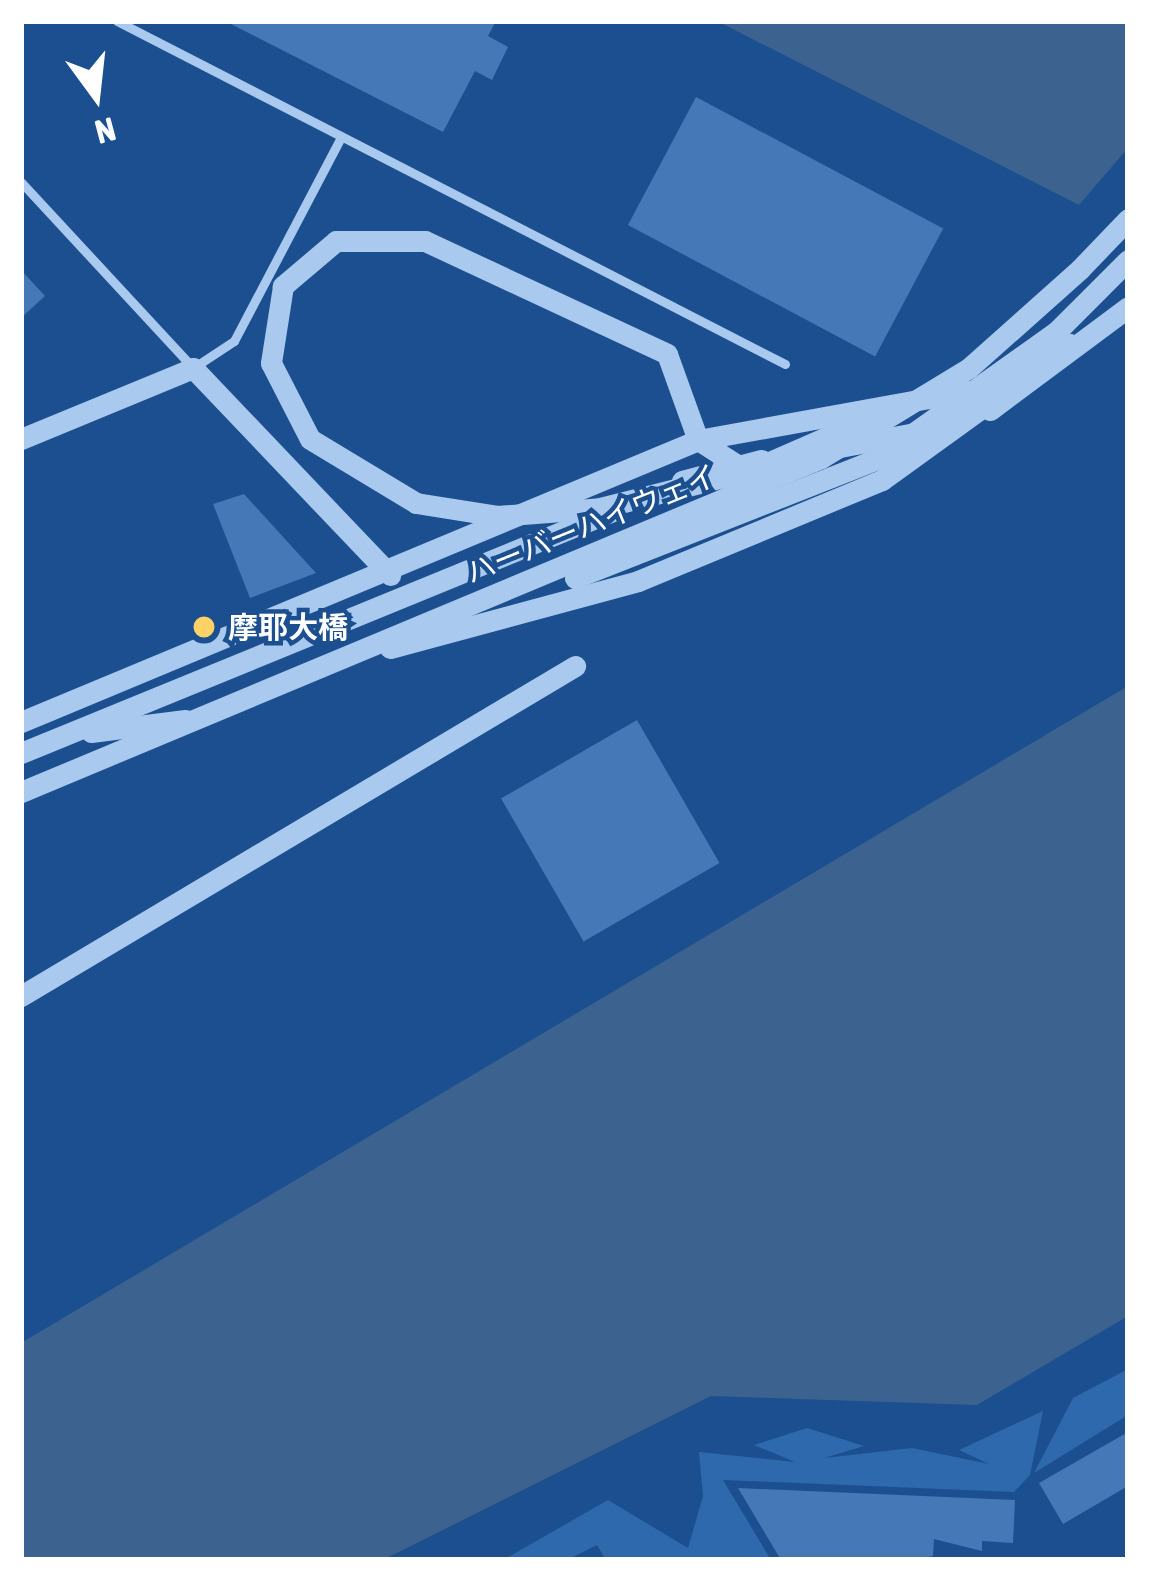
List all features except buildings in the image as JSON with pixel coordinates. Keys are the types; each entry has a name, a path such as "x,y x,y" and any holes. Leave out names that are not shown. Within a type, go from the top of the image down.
{"street":[{"name":"ハーバーハイウェイ","path":"21,792 821,458 969,368 1080,269 1128,219"},
{"path":"734,464 698,440 667,354 617,326 425,241 336,241 296,268 271,320 271,363 296,421 380,489 497,516 652,498 802,449 920,390 1080,269"},
{"name":"ハーバーハイウェイ","path":"21,803 831,483 981,393 1128,260"},
{"path":"63,736 191,719 434,632 638,581 901,469 1003,401 1128,286"},
{"path":"21,753 734,464 963,423 1031,389 1128,307"},
{"path":"21,722 698,440 953,397 1089,341"},
{"path":"21,439 193,368 387,568 400,598"},
{"path":"21,996 575,666"}],"lane":[{"path":"117,21 339,141 785,364"},
{"path":"21,182 193,368 234,341 339,141"}],"shaded area":[{"path":"717,21 1128,21 1128,148 1079,205"},
{"path":"1128,686 1128,1316 977,1405 711,1396 383,1560 21,1560 21,1343"},
{"path":"1128,1369 1128,1415 1034,1473 1073,1398"},
{"path":"1043,1411 1030,1475 1014,1492 723,1480 771,1560 606,1560 597,1545 567,1560 503,1560 608,1500 688,1548 703,1496 699,1452 795,1462 754,1445 807,1428 864,1446 824,1458 912,1448 989,1464 959,1450"}],"place":[{"name":"摩耶大橋","path":"204,627"}]}
